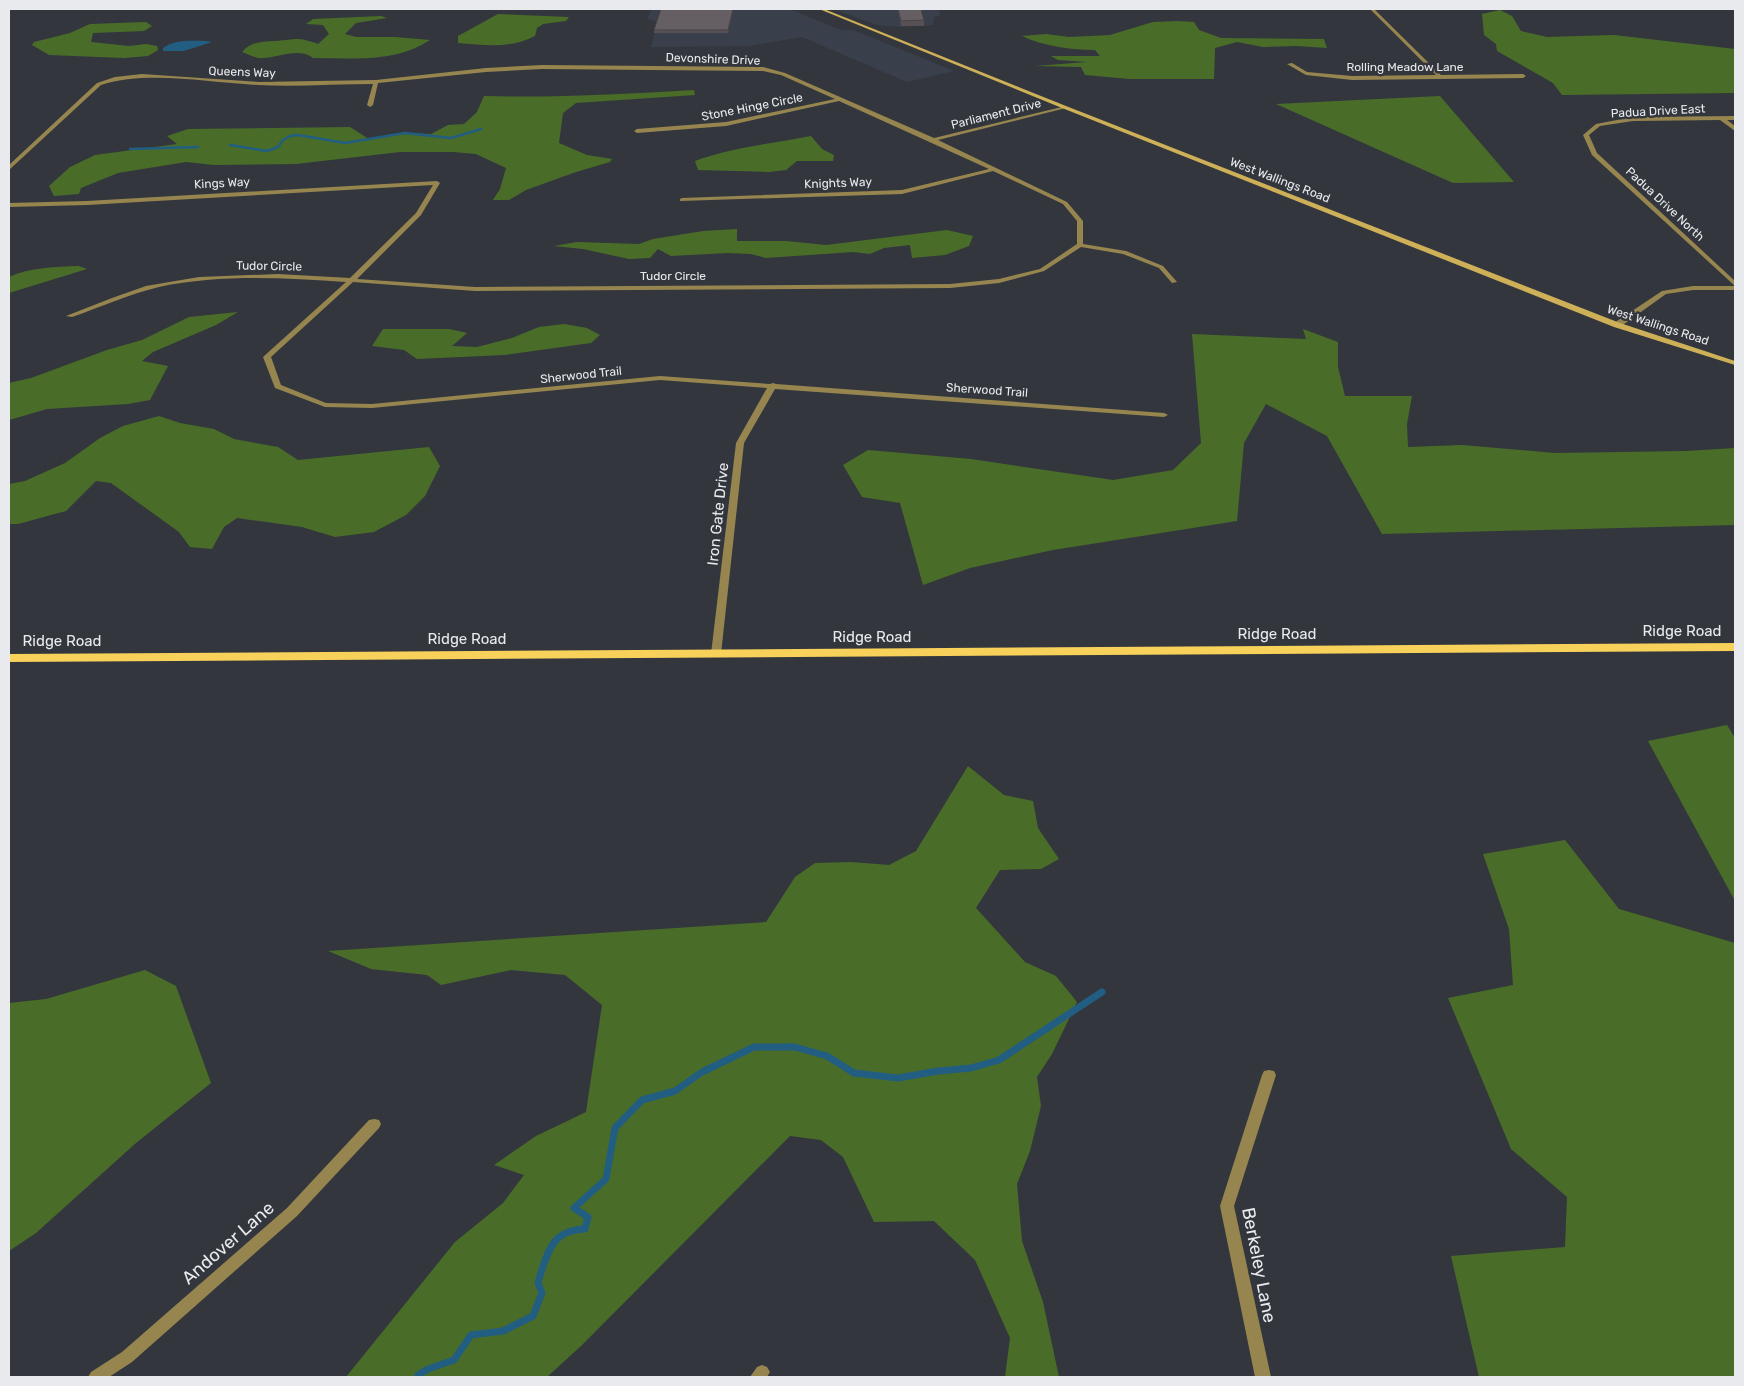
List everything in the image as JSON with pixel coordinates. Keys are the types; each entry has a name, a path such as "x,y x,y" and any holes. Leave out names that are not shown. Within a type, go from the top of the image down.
{"main road":[{"name":"Ridge Road","path":"9,658 1735,647"}],"street":[{"name":"West Wallings Road","path":"821,9 1617,325 1735,363"},
{"path":"1372,9 1440,77"},
{"name":"Rolling Meadow Lane","path":"1290,64 1306,72 1352,78 1523,76"},
{"name":"Devonshire Drive","path":"507,69 589,67 763,70 783,74 933,140"},
{"name":"Queens Way","path":"9,168 100,84 115,79 142,76 259,84 376,82 507,69"},
{"path":"370,105 376,82"},
{"name":"Stone Hinge Circle","path":"637,131 726,124 840,99"},
{"name":"Parliament Drive","path":"933,140 1064,107"},
{"path":"1721,118 1735,129"},
{"name":"Padua Drive East","path":"1586,135 1598,125 1633,119 1735,118"},
{"name":"Padua Drive North","path":"1586,135 1594,154 1735,286"},
{"path":"933,140 991,170 1065,203 1080,221 1080,245 1124,252 1142,259 1161,267 1174,282"},
{"name":"Knights Way","path":"682,200 902,192 991,170"},
{"name":"Kings Way","path":"9,205 86,203 437,183"},
{"name":"Sherwood Trail","path":"437,183 419,214 351,281 267,357 278,386 325,405 372,406 660,378 1164,415"},
{"name":"Tudor Circle","path":"70,316 159,286 214,278 268,275 475,289 950,286 999,281 1042,270 1080,245"},
{"path":"1617,325 1664,292 1693,288 1735,286"},
{"name":"Iron Gate Drive","path":"716,654 740,443 772,385"},
{"name":"Berkeley Lane","path":"1263,1377 1227,1206 1269,1075"},
{"name":"Andover Lane","path":"96,1377 127,1357 292,1212 374,1124"}],"shaded area":[{"path":"652,9 789,9 841,30 853,30 954,71 907,82 802,37 749,46 651,47 657,21 647,19"},
{"path":"833,9 939,9 940,16 934,17 933,25 900,27 877,25"}],"green space":[{"path":"1500,10 1512,16 1521,31 1547,37 1614,35 1735,49 1735,93 1562,95 1553,83 1497,51 1496,44 1484,35 1482,14"},
{"path":"498,14 569,17 566,21 543,24 537,28 535,36 516,43 478,45 458,43 458,36"},
{"path":"381,16 387,18 356,23 345,34 356,37 395,37 430,40 402,53 374,58 313,58 301,53 295,53 260,58 242,52 249,46 261,42 296,39 318,44 329,34 323,25 306,24 313,19"},
{"path":"146,22 152,26 144,31 93,33 91,42 129,46 146,44 157,46 158,50 148,56 124,58 49,55 32,45 34,42 70,33 90,24"},
{"path":"1153,22 1194,22 1199,30 1221,38 1324,39 1327,48 1296,46 1263,47 1237,42 1215,48 1214,79 1129,79 1085,75 1081,67 1035,66 1087,62 1058,60 1051,56 1100,56 1095,50 1057,47 1022,36 1046,34 1069,37 1110,35"},
{"path":"694,90 695,95 576,103 563,113 559,143 587,155 612,159 610,162 526,190 509,200 493,200 500,189 506,168 476,154 453,152 400,152 296,164 214,165 186,162 118,173 81,188 79,194 54,196 49,186 70,167 95,155 177,144 167,136 188,129 350,127 369,139 406,133 431,134 448,125 464,124 477,112 484,96 563,96"},
{"path":"1440,96 1514,182 1453,183 1276,104"},
{"path":"811,136 822,149 834,155 833,161 797,161 786,170 769,172 698,170 695,161 738,149"},
{"path":"737,229 737,241 786,241 826,245 947,230 973,236 969,246 945,255 912,258 910,245 884,248 870,254 853,252 766,258 751,254 728,253 671,256 658,249 650,258 629,259 583,249 554,246 577,242 639,244 653,239 703,231"},
{"path":"79,266 87,269 9,293 9,277 43,268"},
{"path":"238,312 216,325 153,352 142,361 168,366 150,400 128,404 47,409 9,420 9,383 31,378 107,350 142,340 189,317"},
{"path":"564,324 587,328 600,335 591,343 504,355 417,359 404,350 372,346 383,329 449,329 467,333 452,346 477,347 512,338 539,327"},
{"path":"1303,329 1338,342 1338,367 1345,396 1412,396 1407,424 1408,447 1462,445 1555,453 1686,451 1735,448 1735,525 1382,534 1327,436 1266,404 1244,443 1237,521 1053,550 970,568 923,585 900,503 862,497 843,465 868,450 971,459 1113,480 1173,470 1201,443 1192,334 1306,339"},
{"path":"159,416 180,423 214,429 234,439 278,447 298,460 429,447 440,466 425,496 406,515 374,532 335,537 302,527 237,518 224,527 212,549 190,547 179,532 111,483 96,481 66,511 18,524 9,524 9,484 25,481 65,463 100,438 123,426"},
{"path":"1727,725 1735,738 1735,901 1648,741"},
{"path":"968,766 1004,795 1033,801 1038,828 1059,859 1041,869 1000,870 976,908 1025,962 1056,976 1077,1002 1052,1054 1037,1077 1041,1106 1030,1151 1017,1184 1022,1241 1043,1302 1059,1377 1005,1377 1010,1338 975,1260 934,1221 874,1222 843,1157 821,1140 790,1136 581,1346 547,1377 346,1377 455,1242 503,1203 524,1175 494,1165 536,1136 586,1112 602,1005 565,975 511,970 441,985 427,975 371,969 328,951 766,922 795,877 815,863 851,862 889,865 916,851"},
{"path":"1565,840 1619,909 1735,943 1735,1377 1479,1377 1451,1256 1565,1247 1567,1197 1511,1149 1448,998 1513,985 1509,929 1483,854"},
{"path":"145,970 176,986 211,1083 136,1143 36,1233 9,1251 9,1003 46,999"}],"water":[{"path":"212,42 184,51 163,51 163,48 173,43"}],"building":[{"path":"661,9 733,9 728,30 654,30"},
{"path":"898,9 921,9 924,20 901,21"}],"waterway":[{"path":"230,145 267,151 278,147 283,140 290,136 298,135 345,143 405,133 451,138 481,129"},
{"path":"130,149 198,147"},
{"path":"419,1377 418,1375 428,1369 454,1360 471,1335 503,1331 533,1316 542,1293 538,1283 549,1251 558,1238 565,1233 585,1229 588,1217 574,1208 606,1179 615,1128 642,1100 675,1091 702,1072 754,1047 795,1047 827,1056 854,1073 898,1078 938,1071 971,1068 999,1060 1102,992"}]}
